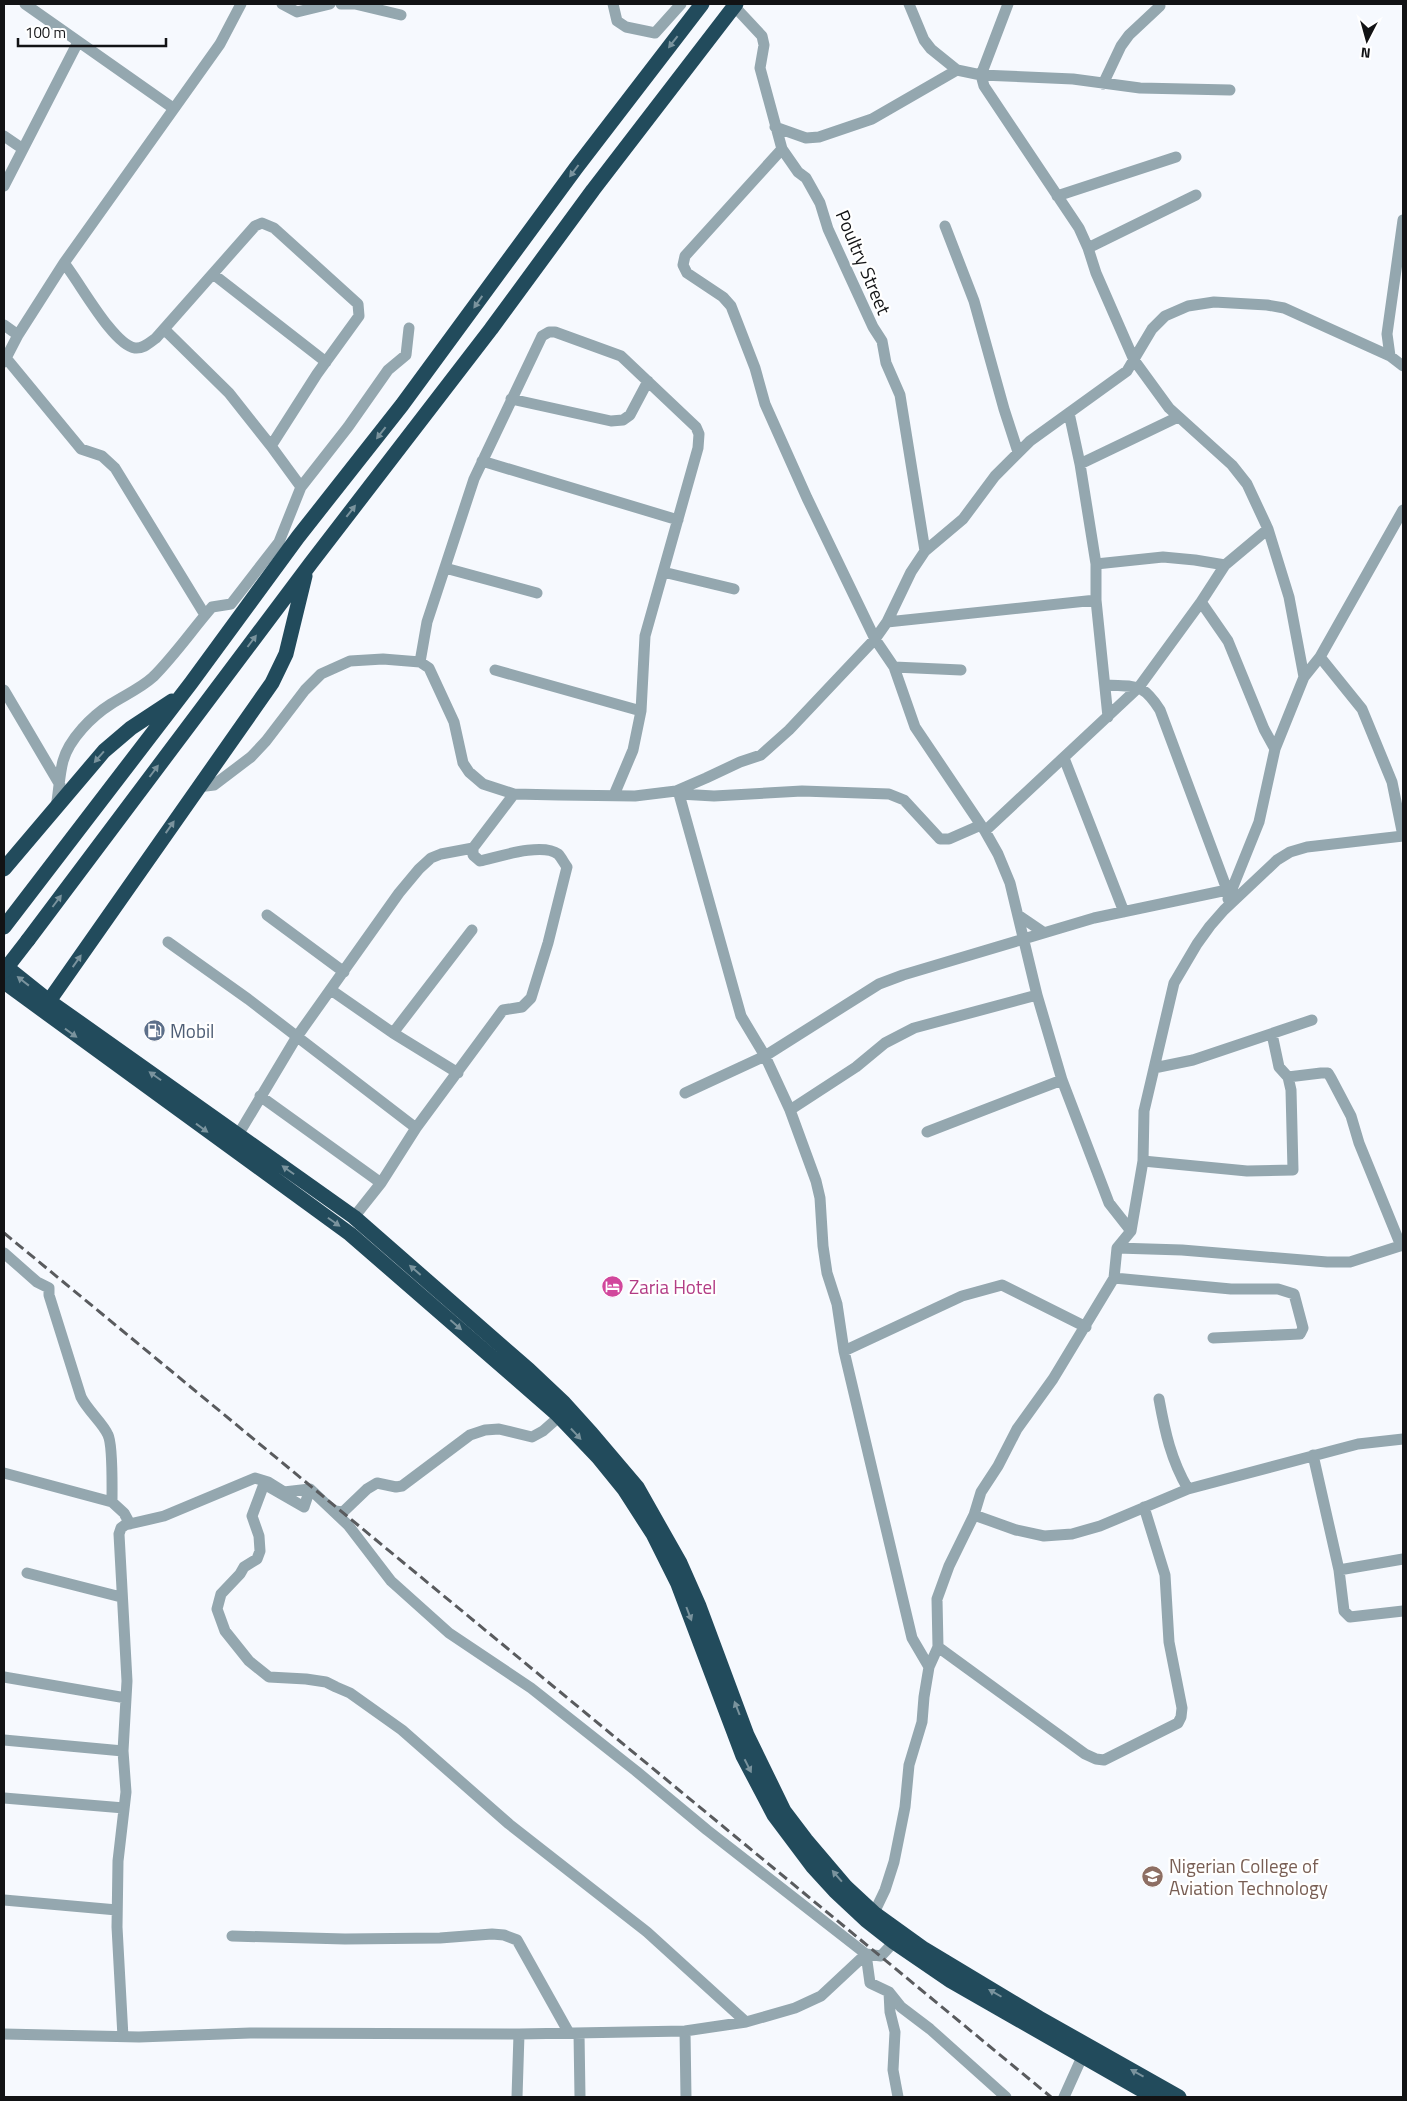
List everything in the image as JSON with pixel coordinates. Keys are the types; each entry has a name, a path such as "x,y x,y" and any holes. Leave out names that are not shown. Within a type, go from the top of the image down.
{"highway":[{"path":"5,925 191,683 298,537 402,406 576,168 702,4"},
{"path":"4,971 311,563 491,329 593,190 735,5"},
{"path":"49,1001 280,669 291,636 302,583 311,563"},
{"path":"4,870 104,751 166,706 191,683"},
{"path":"112,786 132,800"},
{"path":"4,965 49,1001 354,1217 466,1313 557,1397 637,1487 680,1563 699,1606 746,1734 784,1812 829,1867 874,1913 924,1949 975,1981 1179,2097"},
{"path":"4,982 350,1234 560,1416 624,1489 653,1534 678,1584 736,1739 774,1815 794,1843 835,1891 866,1920 894,1942 952,1981 1154,2097"}],"street":[{"path":"25,4 172,108"},
{"path":"205,615 115,468 102,456 81,449 5,360 18,335 64,262 172,108 220,44 241,4"},
{"path":"282,4 297,12 330,4"},
{"path":"341,4 355,4 401,15"},
{"path":"613,4 617,20 626,27 655,33 681,4"},
{"path":"910,4 924,40 931,49 957,70 981,75 1073,79 1140,88 1230,90"},
{"path":"1008,4 981,75 984,86 1079,228 1096,273 1134,360 1178,417 1232,465 1247,484 1268,529 1293,614 1304,677"},
{"name":"Poultry Street","path":"735,5 762,36 764,45 760,68 782,148 798,172 806,178 820,203 828,229 873,327 882,341 886,363 900,395 925,551"},
{"path":"1104,84 1129,35 1160,6"},
{"path":"4,186 78,42"},
{"path":"775,127 806,138 819,137 872,119 957,70"},
{"path":"4,136 22,149"},
{"path":"782,148 685,256 684,265 688,273 723,297 731,306 755,368 765,404 806,498 875,638 894,667 915,727 983,828 998,854 1010,883 1037,995 1062,1080 1109,1204 1132,1231"},
{"path":"1057,196 1176,157"},
{"path":"1088,248 1196,195"},
{"path":"1390,356 1387,334 1403,220"},
{"path":"64,262 78,280 98,314 126,346 137,349 156,338 255,226 262,223 274,228 358,304 359,316 326,362 271,446"},
{"path":"945,226 974,301 1018,452"},
{"path":"213,274 326,362"},
{"path":"678,792 740,762 761,755 789,730 875,638 886,622 925,551 963,519 995,476 1030,441 1119,377 1134,360 1152,329 1166,316 1188,306 1214,302 1242,302 1284,308 1370,346 1390,356 1403,366"},
{"path":"4,324 18,335"},
{"path":"56,807 63,760 70,745 98,713 154,676 185,642 212,607 232,604 280,542 301,487 348,427 388,370 406,355 409,328"},
{"path":"164,329 229,394 301,487"},
{"path":"420,662 427,622 474,479 542,336 549,332 622,356 696,427 699,434 698,448 645,636 641,711 633,750 614,795"},
{"path":"1370,346 1387,334"},
{"path":"511,399 611,422 623,420 630,415 648,381"},
{"path":"1069,413 1080,464 1096,564 1096,600 1108,717"},
{"path":"1080,464 1178,417"},
{"path":"482,460 678,520"},
{"path":"1224,910 1228,893 1259,822 1275,749 1304,677 1320,657 1403,510"},
{"path":"198,787 214,785 251,757 321,674 340,664 357,660 420,662 429,668 434,675 454,722 463,763 469,772 483,784 514,794 634,796 678,792 714,796 802,791 889,794 904,800 940,839 949,839 983,828 1064,758 1095,726 1108,717 1139,687 1201,602 1225,565 1268,529"},
{"path":"1096,564 1163,557 1225,565"},
{"path":"445,568 537,593"},
{"path":"663,572 734,590"},
{"path":"886,622 1096,600"},
{"path":"1201,602 1228,641 1264,729 1275,749"},
{"path":"874,1913 885,1890 894,1862 905,1807 909,1765 922,1722 924,1697 930,1667 938,1647 937,1599 949,1566 974,1515 981,1492 998,1466 1017,1429 1053,1379 1114,1278 1117,1248 1132,1231 1143,1161 1144,1111 1174,984 1197,944 1224,910 1271,865 1290,852 1329,844 1403,836 1392,782 1362,709 1320,657"},
{"path":"894,667 961,670"},
{"path":"495,670 641,711"},
{"path":"1105,685 1139,687 1149,694 1160,710 1228,893"},
{"path":"4,690 60,785"},
{"path":"1064,758 1124,912"},
{"path":"678,792 740,1016 765,1056 790,1110 820,1198 827,1273 837,1304 844,1350 912,1638 930,1667"},
{"path":"354,1217 381,1183 416,1128 504,1010 522,1006 531,998 548,943 567,867 557,853 544,850 521,850 480,861 473,855 473,848 514,794"},
{"path":"238,1135 296,1038 399,893 431,858 441,854 473,848"},
{"path":"685,1093 765,1056 879,984 903,975 1094,918 1228,893"},
{"path":"267,915 344,972"},
{"path":"1018,915 1043,932"},
{"path":"392,1033 472,930"},
{"path":"168,942 248,1000 416,1128"},
{"path":"331,990 392,1033 458,1073"},
{"path":"790,1110 856,1067 885,1043 914,1028 1037,995"},
{"path":"1154,1068 1193,1060 1312,1020"},
{"path":"1143,1161 1247,1171 1293,1170 1291,1090 1288,1077 1279,1067 1272,1034"},
{"path":"1117,1248 1182,1250 1327,1262 1350,1262 1402,1245 1359,1142 1351,1116 1328,1073 1321,1072 1288,1077"},
{"path":"927,1132 1062,1080"},
{"path":"260,1096 381,1183"},
{"path":"4,1253 37,1282 49,1288 48,1296 81,1397 110,1439 112,1502"},
{"path":"1114,1278 1231,1289 1278,1289 1294,1294 1303,1328 1300,1334 1213,1338"},
{"path":"844,1350 962,1296 1002,1285 1086,1327"},
{"path":"1159,1400 1164,1428 1175,1467 1188,1489"},
{"path":"335,1511 343,1512 376,1483 402,1486 470,1435 485,1430 499,1429 532,1436 543,1431 560,1416"},
{"path":"974,1515 1016,1530 1044,1536 1072,1534 1100,1526 1188,1489 1358,1444 1403,1439"},
{"path":"1313,1455 1339,1570 1344,1611 1350,1617 1403,1611"},
{"path":"4,1473 112,1502 124,1513 130,1524"},
{"path":"122,2037 117,1955 118,1861 126,1792 123,1751 126,1672 121,1597 121,1528 145,1519 164,1516 255,1478 268,1482 284,1492 310,1489 348,1525 391,1581 449,1633 531,1688 707,1830 866,1954 881,1956 894,1942"},
{"path":"310,1489 304,1507 264,1484 252,1516 260,1536 260,1551 256,1559 244,1566 240,1574 221,1594 218,1602 219,1618 233,1643 259,1670 269,1677 326,1682 350,1694 402,1730 510,1824 647,1932 746,2022"},
{"path":"938,1647 1085,1754 1096,1759 1104,1760 1178,1723 1182,1708 1169,1642 1165,1575 1144,1507"},
{"path":"1339,1570 1403,1558"},
{"path":"27,1573 121,1597"},
{"path":"4,1677 126,1698"},
{"path":"4,1740 123,1751"},
{"path":"4,1798 124,1808"},
{"path":"4,1900 117,1910"},
{"path":"232,1936 345,1939 440,1938 492,1934 504,1935 517,1940 574,2033 580,2097"},
{"path":"4,2034 122,2037 250,2033 518,2034 685,2031 746,2022 795,2008 820,1996 866,1954"},
{"path":"866,1954 870,1983 889,1992 901,2007 1006,2097"},
{"path":"889,1992 890,2012 895,2032 893,2070 898,2097"},
{"path":"685,2031 686,2097"},
{"path":"517,2097 518,2034"},
{"path":"1064,2097 1082,2057"}],"railway":[{"path":"4,1233 1051,2097"}],"place":[{"name":"Mobil","path":"154,1030"},
{"name":"Zaria Hotel","path":"613,1286"},
{"name":"Nigerian College of Aviation Technology","path":"1153,1876"}]}
